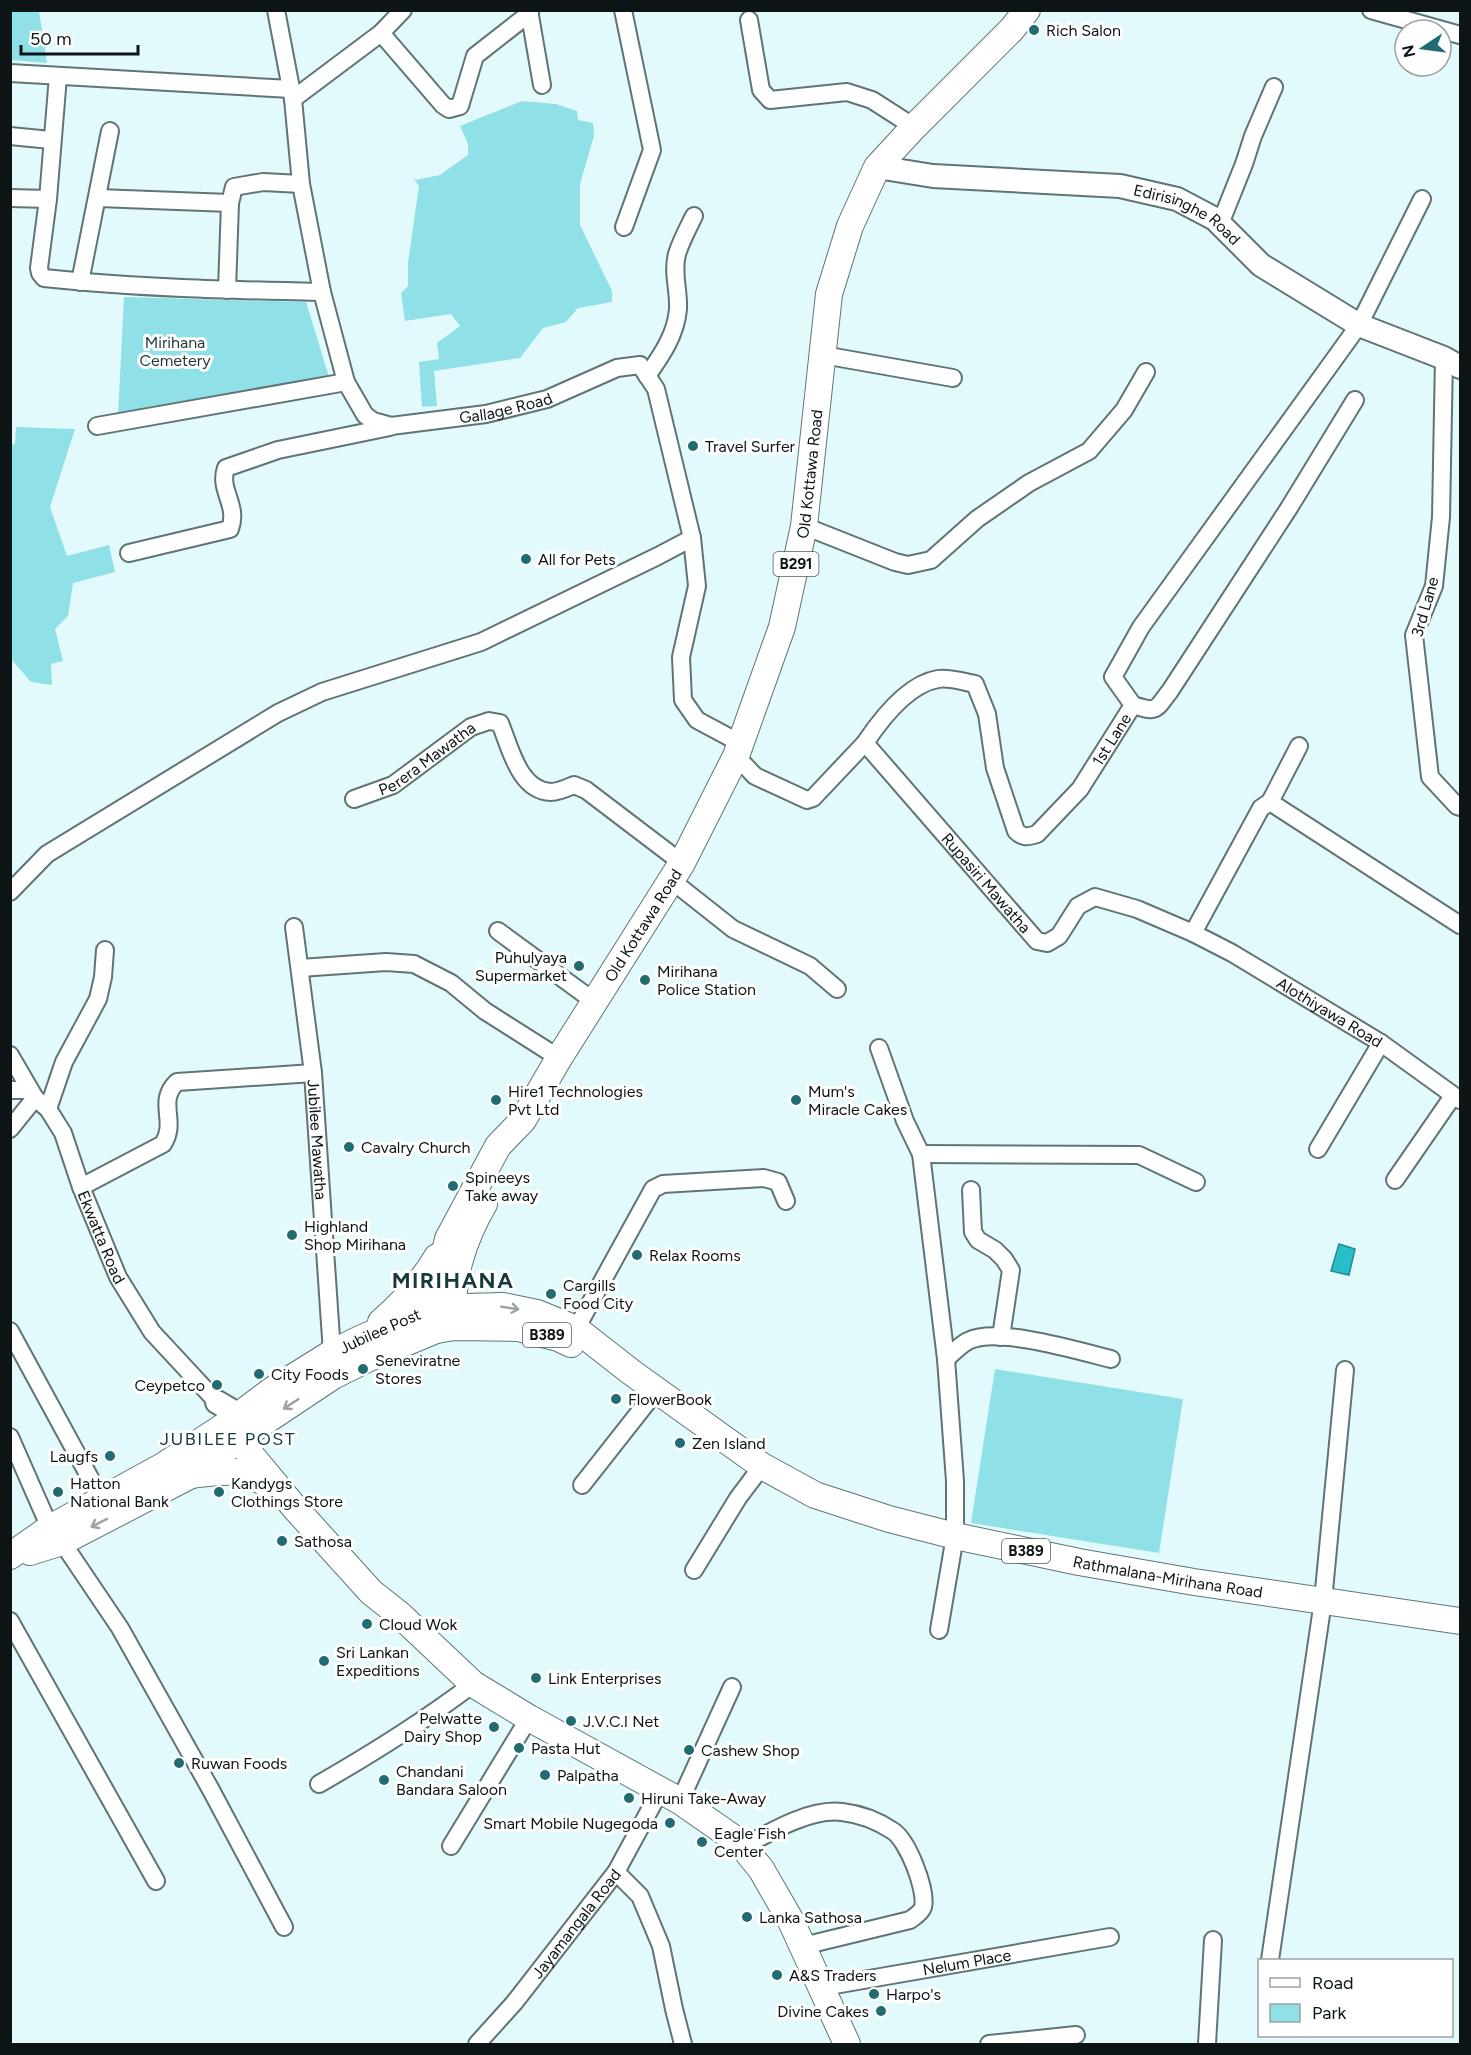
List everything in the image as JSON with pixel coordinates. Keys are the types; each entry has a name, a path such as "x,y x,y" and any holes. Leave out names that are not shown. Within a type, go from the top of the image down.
{"main road":[{"name":"Old Kottawa Road","path":"444,1318 461,1257 479,1213 512,1156 523,1120 559,1058 677,872 738,750 782,627 804,526 830,294 850,226 877,167 1012,29 1027,10"},
{"name":"Edirisinghe Road","path":"877,167 933,176 1120,186 1177,199 1215,219 1261,266 1359,325 1452,362"},
{"name":"Old Kottawa Road","path":"444,1318 448,1239 498,1146 523,1120"},
{"path":"365,1337 424,1279 448,1239"},
{"name":"Rathmalana-Mirihana Road","path":"444,1318 504,1306 537,1313 576,1329 656,1391 762,1466 815,1495 889,1520 1079,1562 1323,1602 1461,1621"},
{"name":"Jubilee Post","path":"235,1422 271,1391 332,1353 365,1337 444,1318"},
{"name":"Jubilee Post","path":"235,1422 333,1377 444,1318"},
{"name":"Rathmalana-Mirihana Road","path":"444,1318 518,1328 558,1338 631,1372"},
{"path":"191,1475 235,1422"},
{"path":"235,1422 286,1497 371,1592 400,1615 473,1684 529,1718 670,1796 722,1829 743,1847 761,1869 791,1921 847,2044"},
{"path":"56,1535 102,1500 235,1422"},
{"path":"235,1422 382,1585 400,1615"},
{"path":"10,1557 191,1475 242,1472 256,1477 286,1497"}],"street":[{"path":"276,10 292,94 301,184 322,292 346,382 365,415 373,421 391,426"},
{"path":"10,73 292,94 381,33 403,10"},
{"path":"623,10 652,150 624,227"},
{"path":"1371,10 1461,35"},
{"path":"381,33 443,105 449,109 460,106 475,56 529,12 542,85"},
{"path":"749,20 761,90 770,100 847,92 872,100 914,127"},
{"path":"58,76 40,273 44,278 227,290 322,292"},
{"path":"1220,224 1274,87"},
{"path":"80,282 110,131"},
{"path":"10,136 51,140"},
{"path":"227,290 230,203 234,187 262,182 301,184"},
{"path":"10,198 48,199"},
{"path":"98,198 230,203"},
{"path":"1359,325 1422,199"},
{"path":"694,216 677,254 674,274 678,309 671,335 666,349 647,376 657,388 692,538 697,586 681,657 683,700 697,720 738,750 755,776 807,800 813,798 865,743"},
{"name":"1st Lane","path":"865,743 906,693 922,684 939,678 975,684 987,714 995,768 1016,831 1028,837 1036,834 1080,789 1133,705 1113,677 1141,627 1359,325"},
{"path":"823,355 953,378"},
{"name":"3rd Lane","path":"1452,362 1434,586 1414,635 1430,777 1457,806 1461,807"},
{"name":"Gallage Road","path":"391,426 486,414 547,399 617,368 640,365 647,376"},
{"path":"804,526 895,562 908,565 931,560 977,519 1029,483 1089,451 1124,410 1146,372"},
{"path":"97,426 346,382"},
{"path":"1133,705 1155,709 1170,691 1289,508 1355,400"},
{"path":"129,553 230,529 234,518 222,477 226,468 278,450 391,426"},
{"path":"10,892 47,854 278,713 322,692 481,642 692,538"},
{"name":"Perera Mawatha","path":"354,799 393,785 471,727 489,721 500,723 524,779 539,790 553,792 574,785 586,790 677,872"},
{"name":"Rupasiri Mawatha","path":"865,743 1037,941 1047,943 1059,936 1078,906 1095,897 1137,909 1193,933"},
{"path":"1193,933 1261,808 1270,802 1299,746"},
{"path":"1270,802 1461,925"},
{"path":"677,872 733,929 810,966 837,988"},
{"name":"Jubilee Mawatha","path":"294,927 313,1073 332,1353"},
{"path":"498,931 595,1002"},
{"name":"Alothiyawa Road","path":"1193,933 1232,953 1382,1043 1457,1098"},
{"path":"10,1129 38,1099 64,1062 98,999 103,977 105,950"},
{"path":"300,968 386,962 414,964 451,983 485,1011 559,1058"},
{"path":"1318,1149 1382,1043"},
{"path":"879,1048 905,1121 921,1154 946,1359 956,1481 955,1536 939,1630"},
{"name":"Ekwatta Road","path":"10,1055 63,1133 81,1187 118,1277 152,1332 235,1422"},
{"path":"81,1187 163,1144 168,1136 169,1128 167,1100 169,1090 177,1082 313,1073"},
{"path":"10,1090 38,1099"},
{"path":"1395,1180 1457,1098"},
{"path":"921,1154 1139,1155 1196,1182"},
{"path":"576,1329 653,1189 663,1184 764,1178 778,1182 786,1201"},
{"path":"971,1190 973,1232 978,1240 995,1250 1011,1270 1001,1336"},
{"path":"10,1331 102,1500"},
{"path":"946,1359 968,1341 983,1336 1001,1336 1047,1343 1111,1359"},
{"path":"1270,1959 1323,1602 1345,1370"},
{"path":"582,1485 656,1391"},
{"path":"10,1437 56,1535 120,1628 211,1790 284,1927"},
{"path":"694,1570 738,1498 762,1466"},
{"path":"10,1621 156,1881"},
{"path":"319,1784 372,1753 473,1684"},
{"name":"Jayamangala Road","path":"477,2044 514,2003 616,1872 670,1796 732,1688"},
{"path":"451,1846 529,1718"},
{"path":"743,1847 787,1824 809,1816 840,1811 868,1817 896,1833 915,1864 923,1906 919,1914 910,1920 803,1946"},
{"path":"616,1872 640,1896 661,1946 683,2044"},
{"name":"Nelum Place","path":"823,1987 1110,1937"},
{"path":"1207,2044 1213,1940"},
{"path":"989,2044 1076,2035"}],"green space":[{"path":"10,11 39,11 47,63 11,60"},
{"path":"522,101 556,104 577,111 578,120 593,123 594,136 580,184 580,225 612,291 612,302 578,308 566,322 543,328 520,358 434,371 437,406 422,407 419,362 439,359 437,343 460,326 451,314 405,321 401,293 408,286 408,263 419,186 412,177 415,180 440,175 468,155 468,144 460,126"},
{"name":"Mirihana Cemetery","path":"124,297 306,302 329,377 118,415"},
{"path":"16,427 75,429 50,507 67,556 109,545 115,572 73,583 68,616 55,629 63,661 51,664 52,685 31,682 11,659 10,445 15,444"},
{"path":"995,1369 1183,1399 1159,1553 971,1523"}],"shaded area":[{"path":"1339,1244 1355,1249 1349,1275 1331,1271"}],"place":[{"name":"Rich Salon","path":"1034,30"},
{"name":"Travel Surfer","path":"693,446"},
{"name":"All for Pets","path":"526,559"},
{"name":"Puhulyaya Supermarket","path":"579,966"},
{"name":"Mirihana Police Station","path":"645,980"},
{"name":"Hire1 Technologies Pvt Ltd","path":"496,1100"},
{"name":"Mum's Miracle Cakes","path":"796,1100"},
{"name":"Cavalry Church","path":"349,1147"},
{"name":"Spineeys Take away","path":"453,1186"},
{"name":"Highland Shop Mirihana","path":"292,1235"},
{"name":"Relax Rooms","path":"637,1255"},
{"name":"Cargills Food City","path":"551,1294"},
{"name":"Seneviratne Stores","path":"363,1369"},
{"name":"City Foods","path":"259,1374"},
{"name":"Ceypetco","path":"217,1385"},
{"name":"FlowerBook","path":"616,1399"},
{"name":"Zen Island","path":"680,1443"},
{"name":"Laugfs","path":"110,1456"},
{"name":"Hatton National Bank","path":"58,1492"},
{"name":"Kandygs Clothings Store","path":"219,1492"},
{"name":"Sathosa","path":"282,1541"},
{"name":"Cloud Wok","path":"367,1624"},
{"name":"Sri Lankan Expeditions","path":"324,1661"},
{"name":"Link Enterprises","path":"536,1678"},
{"name":"J.V.C.I Net","path":"571,1721"},
{"name":"Pelwatte Dairy Shop","path":"494,1727"},
{"name":"Pasta Hut","path":"519,1748"},
{"name":"Cashew Shop","path":"689,1750"},
{"name":"Ruwan Foods","path":"179,1763"},
{"name":"Palpatha","path":"545,1775"},
{"name":"Chandani Bandara Saloon","path":"384,1780"},
{"name":"Hiruni Take-Away","path":"629,1798"},
{"name":"Smart Mobile Nugegoda","path":"670,1823"},
{"name":"Eagle Fish Center","path":"702,1842"},
{"name":"Lanka Sathosa","path":"747,1917"},
{"name":"A&S Traders","path":"777,1975"},
{"name":"Harpo's","path":"874,1994"},
{"name":"Divine Cakes","path":"881,2011"}],"district":[{"name":"MIRIHANA","path":"453,1280"},
{"name":"JUBILEE POST","path":"228,1439"}]}
